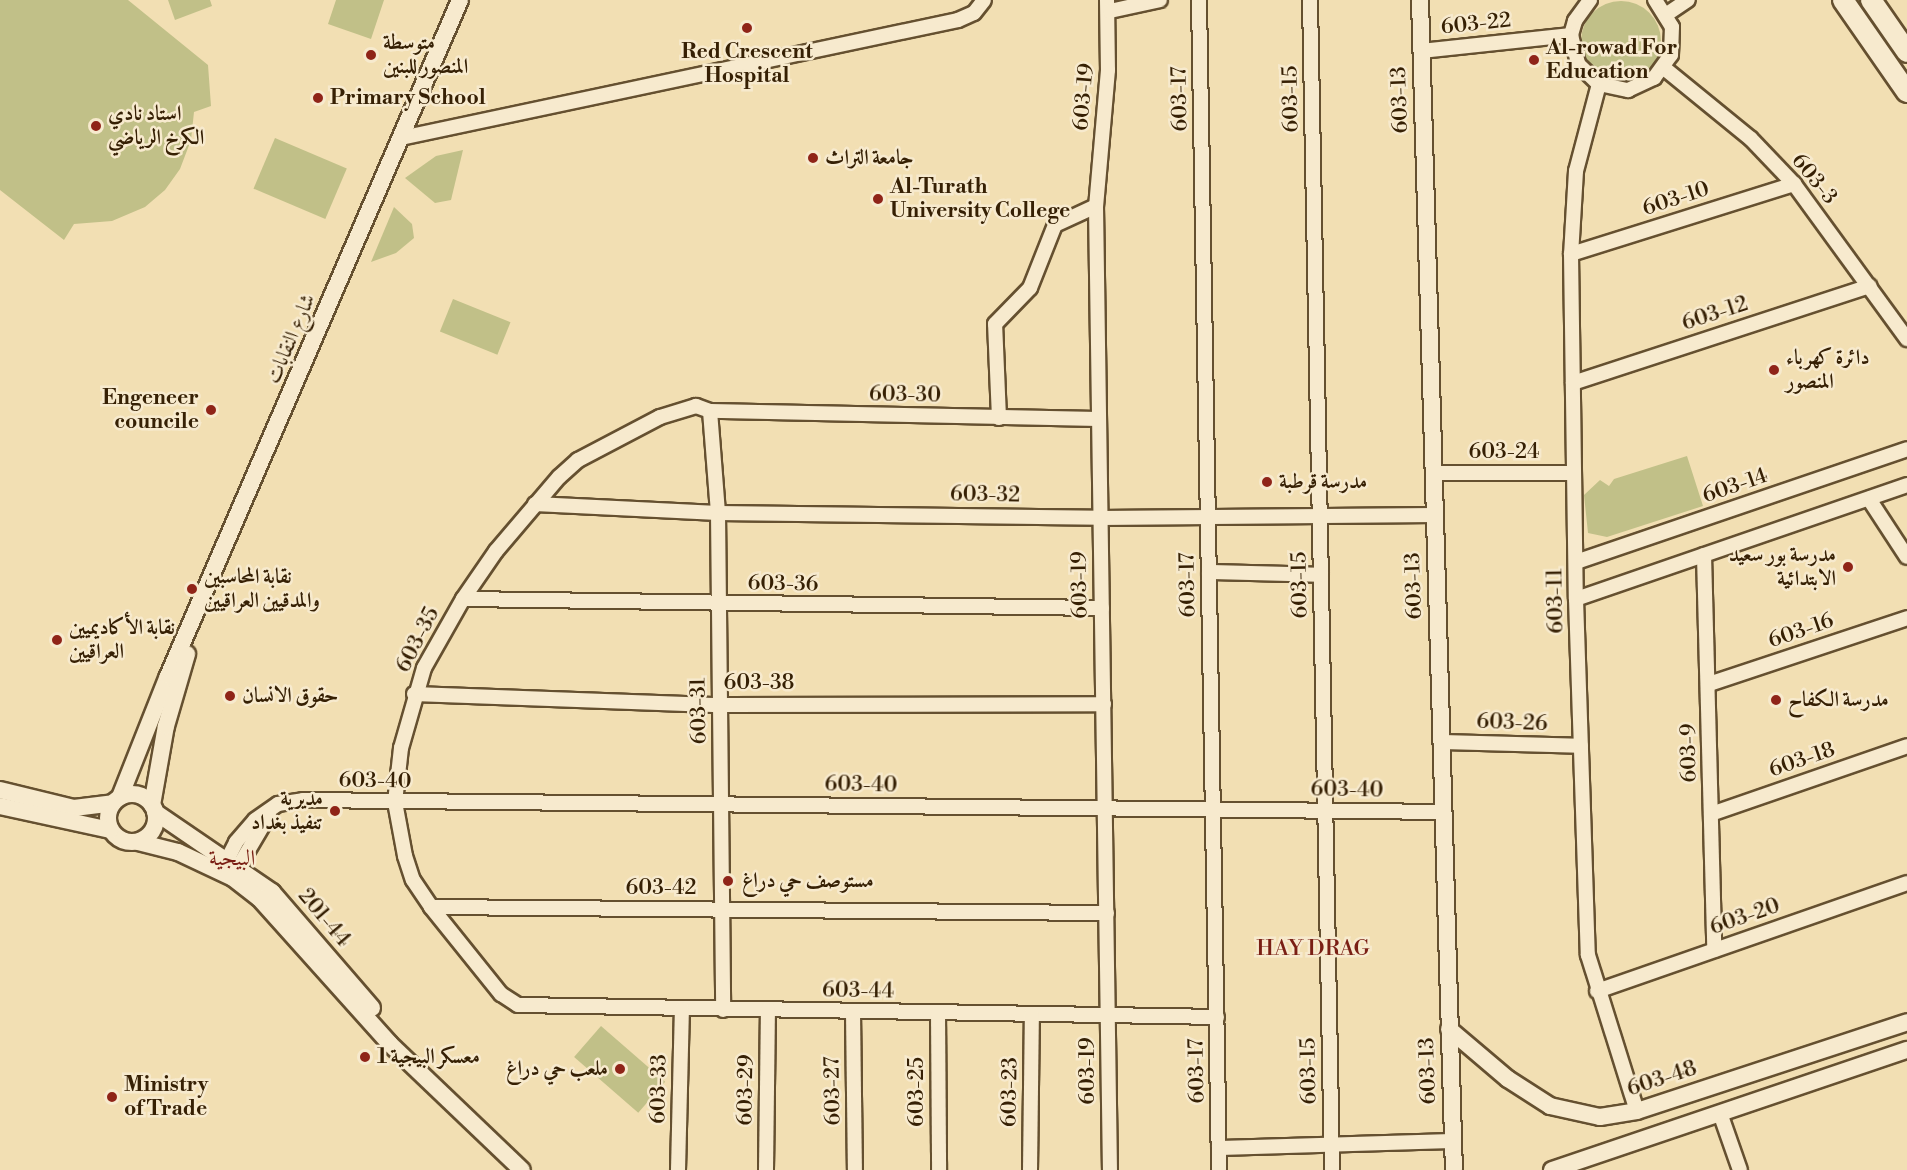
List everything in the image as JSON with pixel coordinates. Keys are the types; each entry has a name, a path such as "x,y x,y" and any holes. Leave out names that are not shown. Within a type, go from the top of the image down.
{"main road":[{"path":"1843,0 1907,92"},
{"path":"1871,0 1907,52"}],"street":[{"name":"شارع النقابات","path":"401,138 399,124 448,0"},
{"name":"شارع النقابات","path":"116,800 168,675 222,559 460,0"},
{"path":"401,138 958,20 974,13 984,0"},
{"path":"1108,5 1160,0"},
{"name":"603-17","path":"1199,0 1220,1170"},
{"name":"603-15","path":"1310,0 1332,1170"},
{"name":"603-13","path":"1420,0 1454,1170"},
{"path":"1590,0 1575,21 1571,35 1578,64 1599,84 1628,90 1654,78 1664,68 1673,41 1667,14 1655,0"},
{"path":"1667,14 1688,0"},
{"name":"603-19","path":"1108,5 1096,206 1110,1170"},
{"name":"603-22","path":"1421,51 1571,35"},
{"name":"603-3","path":"1664,68 1751,140 1794,184 1907,337"},
{"name":"603-11","path":"1599,84 1576,171 1571,254 1576,599 1588,955 1597,991 1637,1112"},
{"name":"603-10","path":"1571,254 1794,184"},
{"path":"999,418 995,324 1030,288 1055,225 1096,206"},
{"name":"603-12","path":"1573,382 1870,286"},
{"name":"603-35","path":"501,994 431,907 408,867 395,802 401,748 414,693 463,599 535,504 578,460 621,436 681,409 696,406 710,411"},
{"name":"603-30","path":"710,411 1098,419"},
{"name":"603-31","path":"710,411 718,513 723,1010"},
{"name":"603-14","path":"1576,562 1907,449"},
{"name":"603-24","path":"1434,473 1574,473"},
{"path":"1576,599 1907,486"},
{"path":"1869,499 1907,557"},
{"name":"603-32","path":"535,504 718,513 1100,518 1435,515"},
{"name":"603-9","path":"1704,555 1714,950"},
{"name":"شارع النقابات","path":"153,808 166,726 222,559"},
{"path":"1209,572 1321,575"},
{"name":"603-36","path":"463,599 1102,608"},
{"name":"603-16","path":"1709,684 1907,618"},
{"name":"603-38","path":"414,693 720,705 1104,704"},
{"name":"603-26","path":"1441,742 1581,746"},
{"name":"603-18","path":"1711,814 1907,746"},
{"path":"0,790 74,808 135,794 153,808 153,831 138,842 121,840 110,830 0,806"},
{"path":"110,830 107,816 116,800"},
{"name":"603-40","path":"229,869 278,804 303,800 1443,812"},
{"name":"201-44","path":"153,808 229,869 278,899 434,1082 522,1170"},
{"name":"201-44","path":"138,842 229,869"},
{"name":"603-20","path":"1597,991 1907,883"},
{"name":"603-42","path":"431,907 1107,913"},
{"name":"603-44","path":"501,994 518,1005 530,1006 1217,1017"},
{"name":"603-33","path":"678,1170 681,1009"},
{"name":"603-29","path":"766,1170 768,1010"},
{"name":"603-27","path":"853,1012 855,1170"},
{"name":"603-25","path":"938,1013 939,1170"},
{"name":"603-23","path":"1030,1170 1032,1014"},
{"name":"603-48","path":"1449,1029 1508,1079 1550,1106 1599,1117 1637,1112 1907,1022"},
{"path":"1552,1170 1907,1050"},
{"path":"1671,1100 1680,1127"},
{"path":"1720,1113 1740,1170"},
{"path":"1219,1148 1453,1141"}],"shaded area":[{"name":"استاد نادي الكرخ الرياضي","path":"0,0 128,0 208,65 211,106 194,112 191,140 180,169 165,190 145,207 112,221 74,224 64,240 0,190"},
{"path":"168,0 210,0 212,6 175,20"},
{"path":"336,0 384,0 371,39 328,24"},
{"path":"1621,1 1636,4 1649,13 1658,26 1661,41 1658,56 1649,69 1636,78 1621,81 1606,78 1593,69 1584,56 1581,41 1584,26 1593,13 1606,4"},
{"path":"275,138 347,168 325,219 254,189"},
{"path":"463,150 451,200 435,203 405,178 436,156"},
{"path":"394,207 412,224 414,238 396,253 371,262"},
{"path":"453,299 510,322 497,355 440,331"},
{"path":"1687,456 1703,506 1607,537 1588,533 1584,495 1600,480 1609,486 1614,479"},
{"name":"ملعب حي دراغ","path":"601,1026 665,1082 638,1113 574,1057"}],"place":[{"name":"Red Crescent Hospital","path":"747,28"},
{"name":"متوسطة المنصور للبنين","path":"371,55"},
{"name":"Al-rowad For Education","path":"1534,60"},
{"name":"Primary School","path":"318,98"},
{"name":"استاد نادي الكرخ الرياضي","path":"96,126"},
{"name":"جامعة التراث","path":"813,158"},
{"name":"Al-Turath University College","path":"878,199"},
{"name":"دائرة كهرباء المنصور","path":"1774,370"},
{"name":"Engeneer councile","path":"211,410"},
{"name":"مدرسة قرطبة","path":"1267,482"},
{"name":"مدرسة بور سعيد الابتدائية","path":"1848,567"},
{"name":"نقابة المحاسبين والمدقيين العراقيين","path":"192,589"},
{"name":"نقابة الأكاديميين العراقيين","path":"57,640"},
{"name":"حقوق الانسان","path":"230,696"},
{"name":"مدرسة الكفاح","path":"1776,700"},
{"name":"مديرية تنفيذ بغداد","path":"335,811"},
{"name":"مستوصف حي دراغ","path":"728,881"},
{"name":"معسكر البيجية 1","path":"365,1057"},
{"name":"ملعب حي دراغ","path":"620,1069"},
{"name":"Ministry of Trade","path":"112,1097"}],"district":[{"name":"البيجية","path":"232,859"},
{"name":"HAY DRAG","path":"1313,949"}]}
